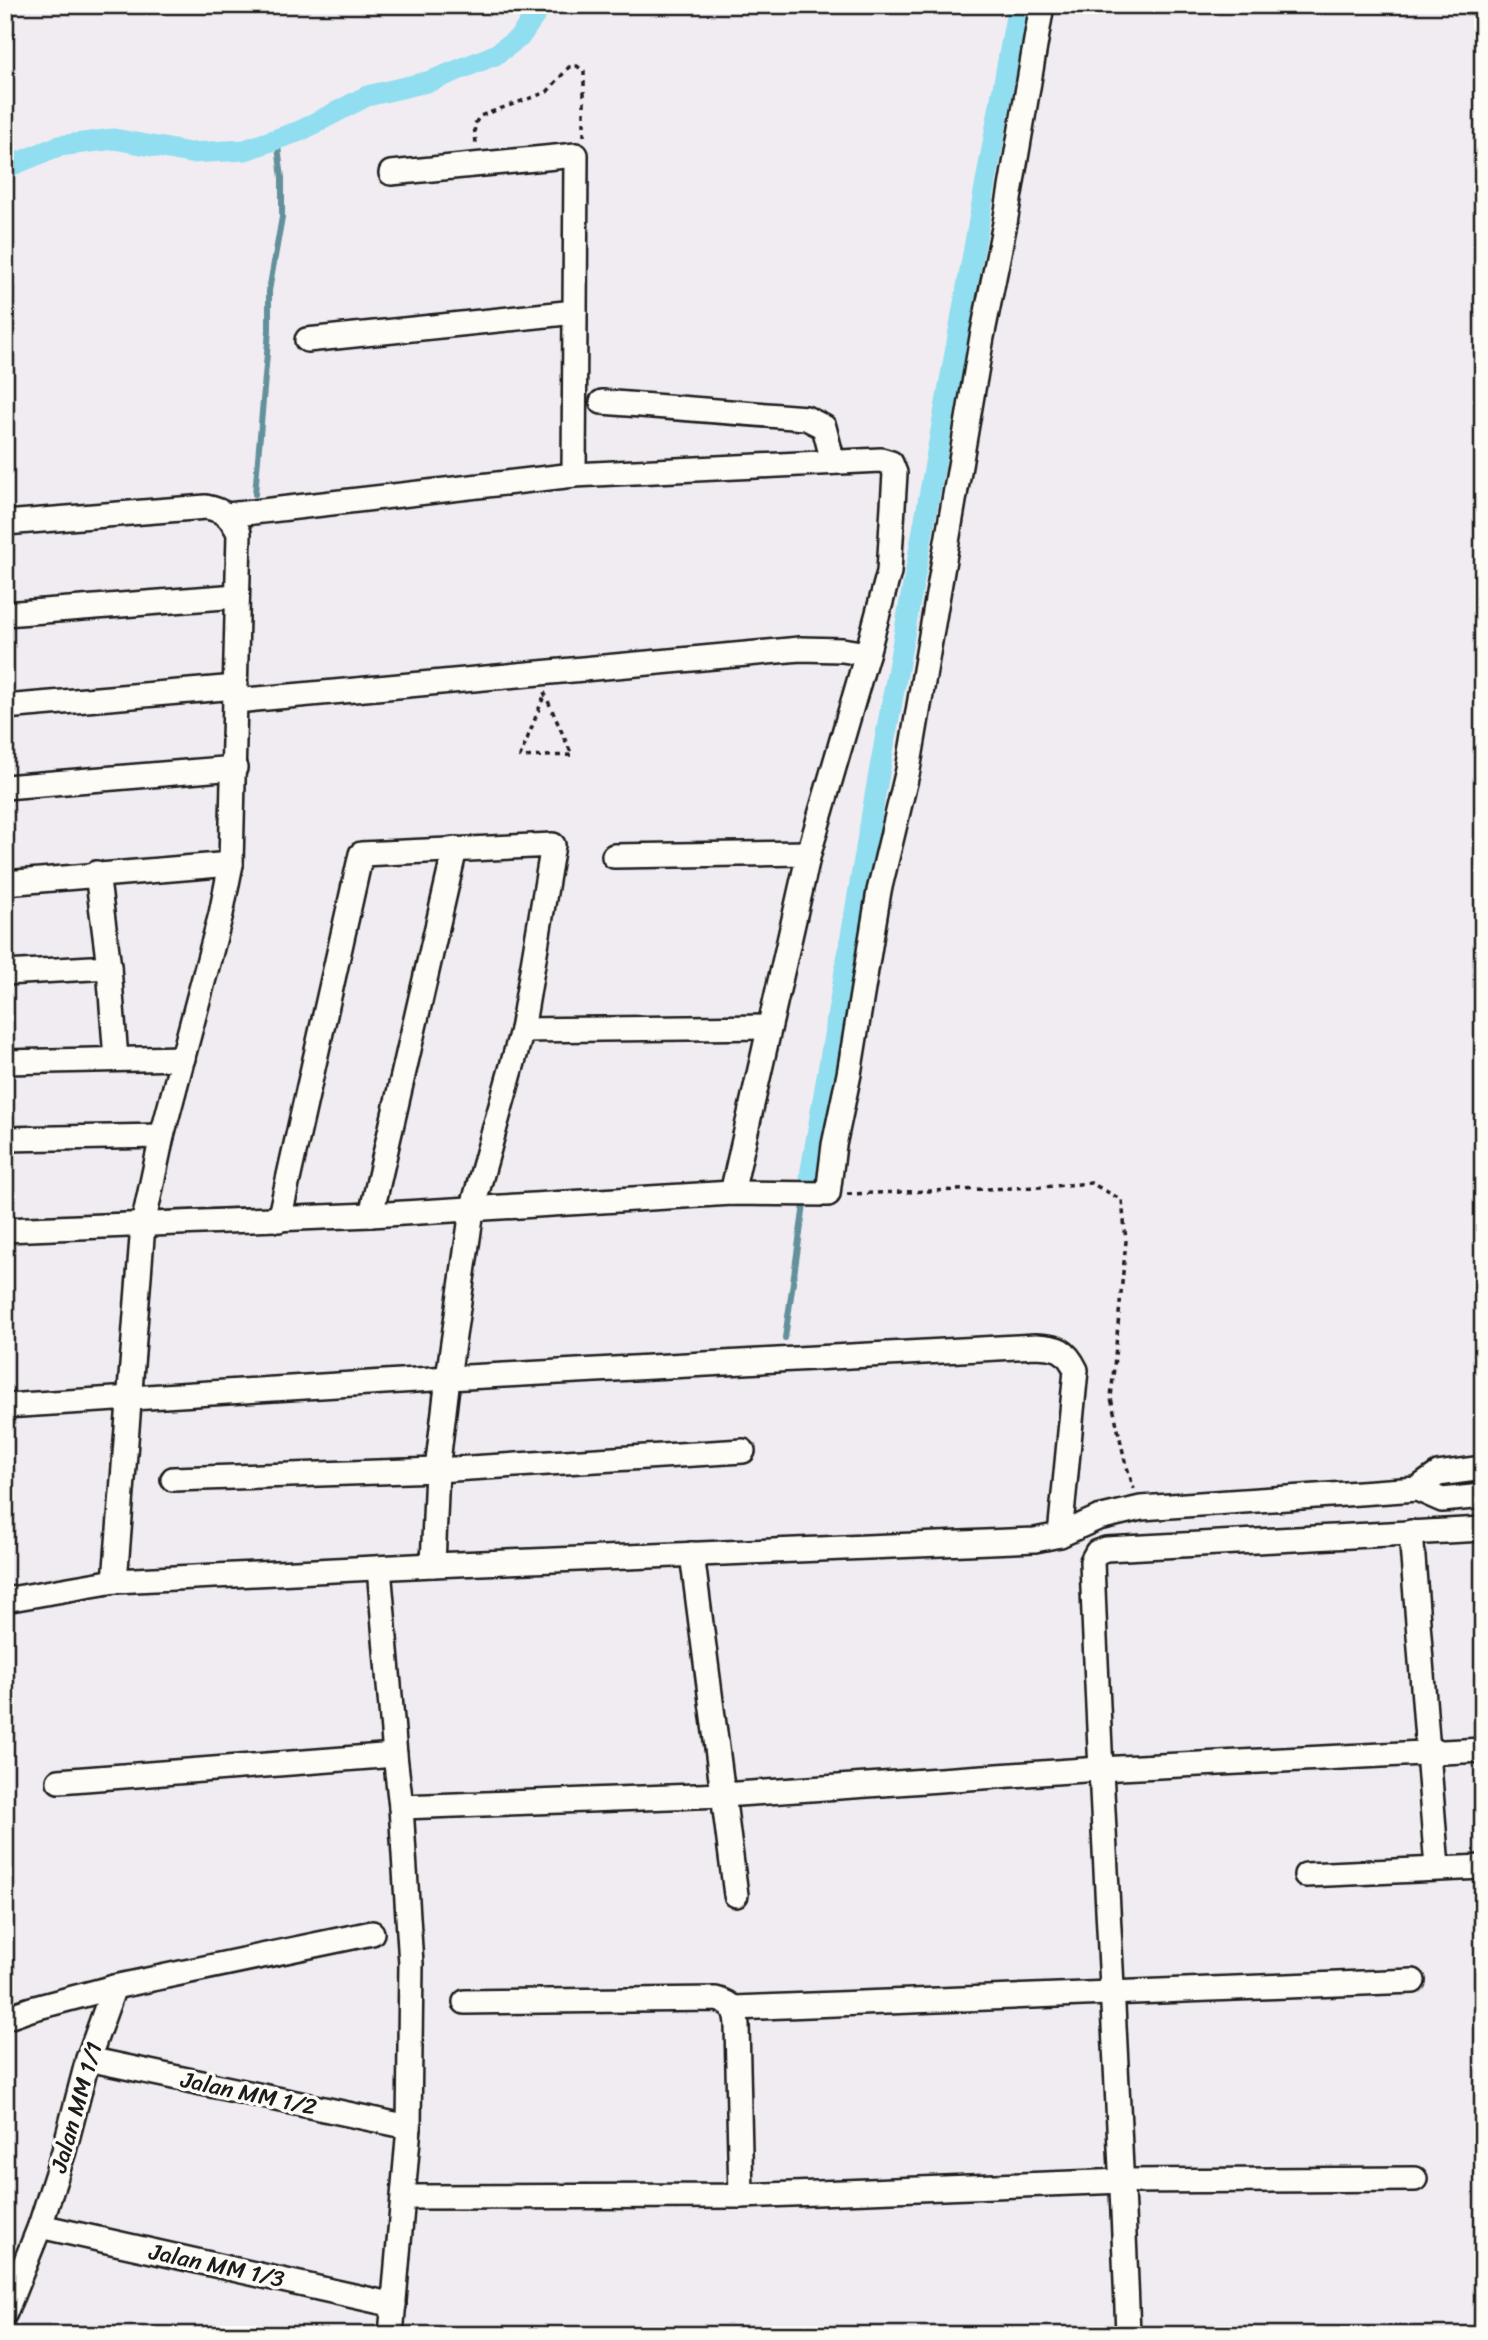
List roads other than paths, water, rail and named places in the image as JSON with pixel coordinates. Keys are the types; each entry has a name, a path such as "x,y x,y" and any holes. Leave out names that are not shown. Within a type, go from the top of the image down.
{"street":[{"path":"5,1230 279,1220 732,1194 828,1194 879,891 908,770 1042,5"},
{"path":"391,173 576,155 574,475"},
{"path":"307,340 575,312"},
{"path":"602,402 806,418 824,427 834,462"},
{"path":"228,515 574,475 881,460 891,463 895,473 888,572 809,853 732,1194"},
{"path":"5,523 206,507 218,509 228,515 239,533 231,864 221,914 162,1136 143,1225 115,1581"},
{"path":"5,614 237,596"},
{"path":"5,707 235,694 800,649 842,650 867,654"},
{"path":"5,787 235,768"},
{"path":"279,1220 361,854 553,845 522,1030 472,1210 437,1471 433,1565"},
{"path":"371,1215 454,849"},
{"path":"614,856 809,853"},
{"path":"5,883 97,873 231,864"},
{"path":"97,873 109,967 116,1059"},
{"path":"5,973 109,967"},
{"path":"522,1030 769,1027"},
{"path":"5,1062 183,1058"},
{"path":"5,1139 162,1136"},
{"path":"5,1406 448,1378 1023,1346 1054,1347 1069,1355 1076,1370 1060,1535"},
{"path":"173,1479 437,1471 743,1451"},
{"path":"1417,1489 1437,1474 1483,1468"},
{"path":"5,1600 115,1581 1035,1540 1060,1535 1098,1518 1141,1508 1417,1489 1442,1500 1483,1496"},
{"path":"1128,2335 1123,2180 1099,1769 1091,1561 1097,1552 1106,1549 1483,1529"},
{"path":"1411,1532 1437,1868"},
{"path":"692,1554 736,1895"},
{"path":"379,1568 401,1807 411,1964 409,2127 391,2335"},
{"path":"401,1807 723,1795 1099,1769 1483,1750"},
{"path":"59,1781 395,1755"},
{"path":"1306,1875 1483,1867"},
{"path":"5,2018 31,2008 114,1987 372,1933"},
{"path":"734,2008 1413,1981"},
{"name":"Jalan MM 1/1","path":"5,2313 40,2226 64,2151 88,2059 114,1987"},
{"path":"465,2002 716,1999 727,2002 734,2008 737,2025 741,2196"},
{"name":"Jalan MM 1/2","path":"88,2059 409,2127"},
{"path":"404,2197 741,2196 1123,2180 1415,2179"},
{"name":"Jalan MM 1/3","path":"40,2226 394,2305"}],"waterway":[{"path":"5,168 59,146 114,139 190,153 245,150 300,131 367,96 431,81 495,55 520,37 542,5"},
{"path":"810,1176 874,801 1018,5"},
{"path":"255,494 269,330 269,291 282,217 282,178 277,139"},
{"path":"785,1338 804,1205"}]}
